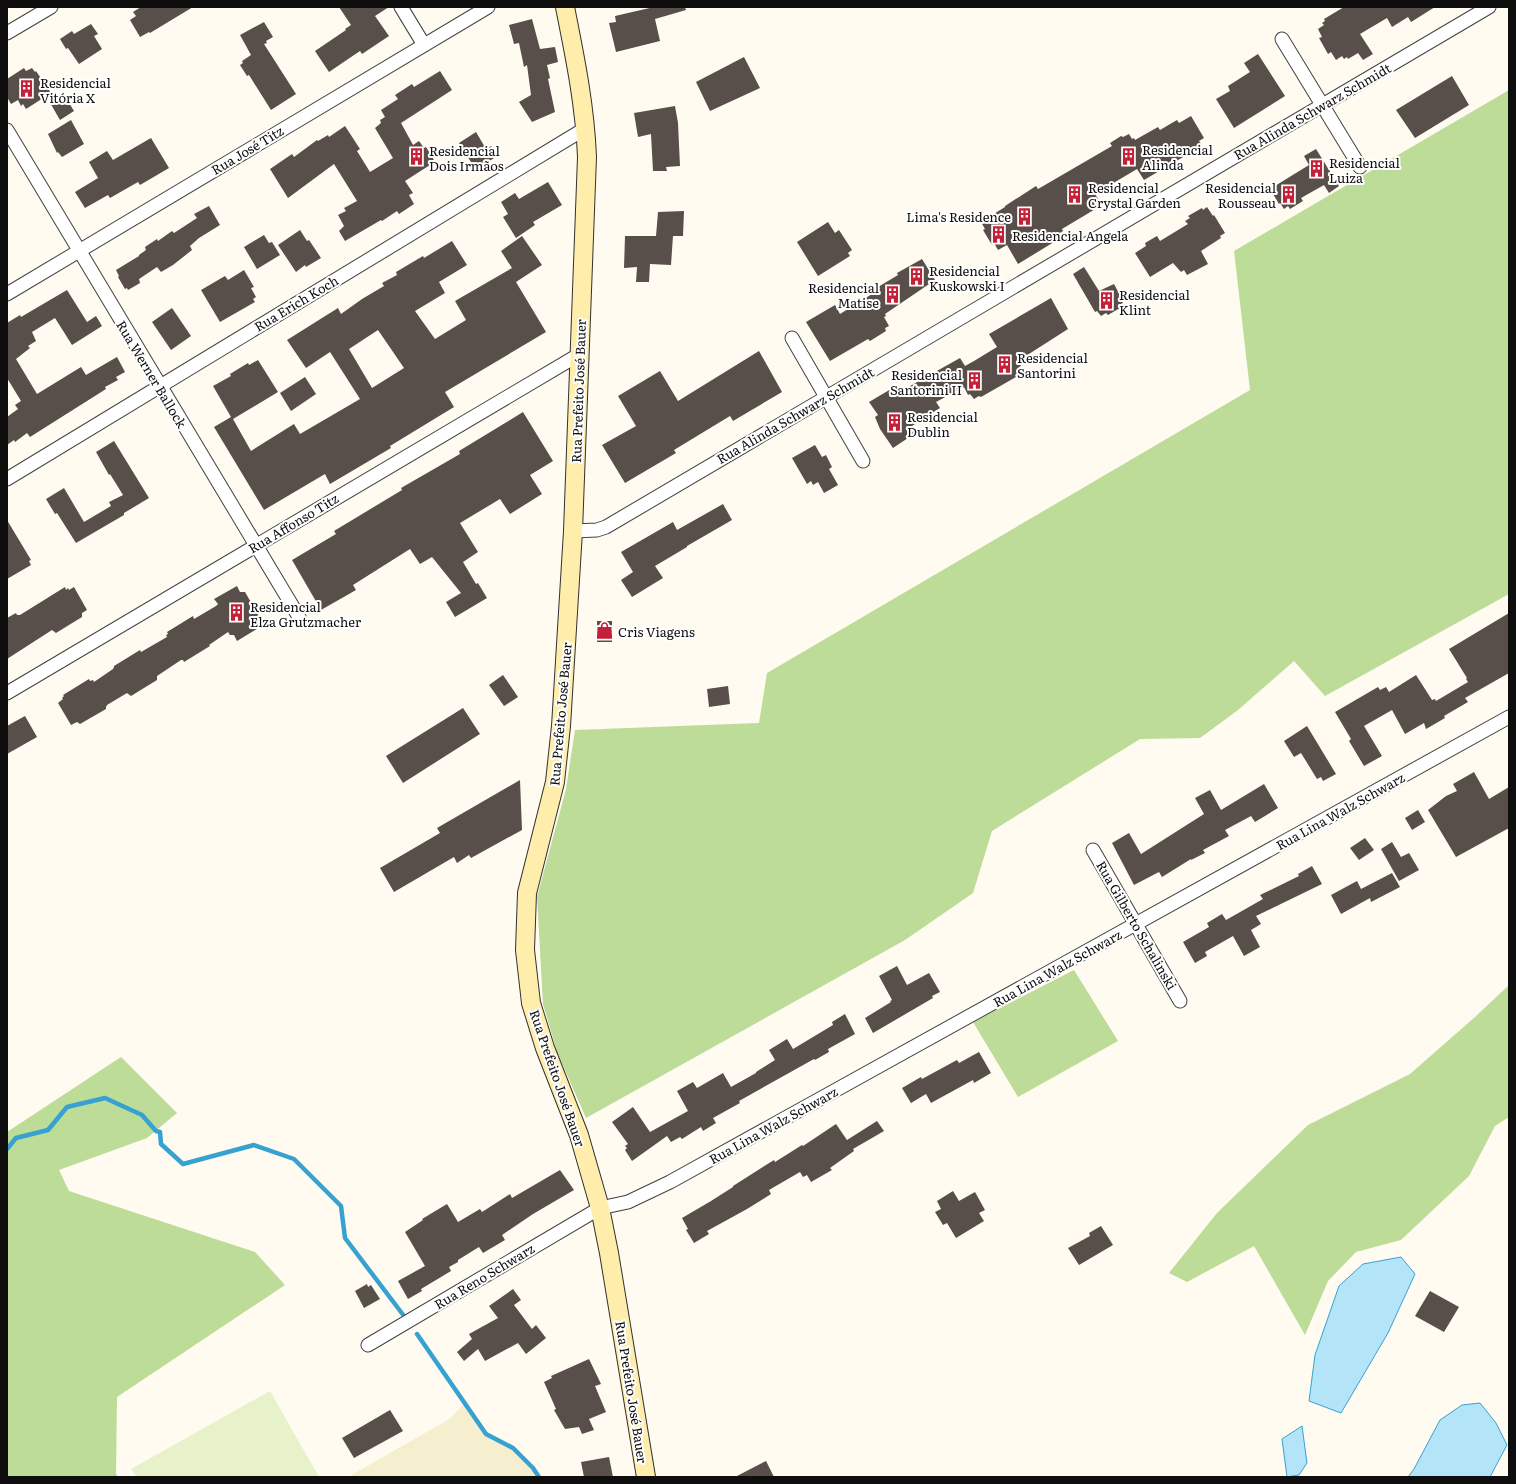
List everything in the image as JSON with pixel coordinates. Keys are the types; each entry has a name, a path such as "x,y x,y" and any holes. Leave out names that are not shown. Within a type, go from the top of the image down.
{"street":[{"path":"7,33 51,7"},
{"path":"401,7 424,45"},
{"name":"Rua José Titz","path":"7,294 488,7"},
{"name":"Rua Prefeito José Bauer","path":"565,7 586,128 587,192 573,531 562,726 556,782 527,893 525,950 532,1003 545,1048 579,1135 600,1208 609,1252 646,1477"},
{"name":"Rua Alinda Schwarz Schmidt","path":"573,531 597,530 606,527 1489,7"},
{"path":"1282,39 1360,167"},
{"name":"Rua Erich Koch","path":"7,479 586,128"},
{"name":"Rua Werner Ballock","path":"7,130 298,617"},
{"path":"792,338 863,461"},
{"name":"Rua Affonso Titz","path":"7,693 580,354"},
{"name":"Rua Lina Walz Schwarz","path":"600,1208 628,1202 670,1182 1509,717"},
{"name":"Rua Gilberto Schalinski","path":"1093,850 1180,1000"},
{"name":"Rua Reno Schwarz","path":"368,1345 600,1208"}],"shaded area":[{"path":"465,1402 486,1434 513,1448 533,1468 539,1477 348,1477 451,1418"}],"green space":[{"path":"1509,90 1509,594 1325,696 1294,661 1238,710 1200,738 1140,739 992,831 973,893 905,940 586,1118 557,1052 543,1004 537,897 566,789 575,730 759,723 767,673 1250,390 1234,251"},
{"path":"1074,970 1118,1041 1018,1097 973,1022"},
{"path":"1509,985 1509,1117 1495,1126 1469,1176 1401,1240 1356,1252 1328,1281 1305,1335 1254,1246 1187,1282 1169,1273 1217,1213 1308,1125 1410,1074"},
{"path":"121,1057 177,1113 147,1138 59,1170 69,1191 255,1252 285,1285 117,1397 116,1474 118,1477 7,1477 7,1132"},
{"path":"270,1391 319,1477 136,1477 131,1469"}],"water":[{"path":"1401,1257 1415,1274 1388,1333 1341,1413 1309,1401 1315,1355 1339,1286 1363,1264"},
{"path":"1480,1403 1496,1423 1507,1445 1490,1477 1408,1477 1414,1469 1440,1420 1462,1405"},
{"path":"1302,1426 1307,1463 1299,1475 1287,1477 1282,1439"}],"building":[{"path":"141,7 193,7 150,33 149,32 140,37 130,20 136,16 133,12"},
{"path":"339,7 389,7 375,16 389,36 362,54 360,51 329,72 315,51 351,25"},
{"path":"654,7 685,7 686,10 655,19 660,41 616,52 609,23 616,22 615,16"},
{"path":"1344,7 1435,7 1411,22 1408,17 1392,27 1387,18 1360,34 1373,54 1363,60 1358,53 1348,59 1347,57 1344,59 1342,56 1336,60 1331,52 1328,54 1319,38 1322,37 1318,29 1324,25 1322,23 1325,21 1324,19"},
{"path":"532,19 540,49 555,47 558,62 547,65 550,78 548,79 555,112 532,122 519,102 531,95 527,65 524,67 519,43 514,44 509,25"},
{"path":"264,22 273,37 264,44 296,94 271,110 249,75 247,76 240,65 243,63 242,61 251,55 240,35"},
{"path":"91,24 98,34 94,36 102,49 79,64 68,48 66,49 60,39 72,31 74,34"},
{"path":"1258,54 1285,96 1234,128 1216,99 1230,91 1228,86 1250,72 1244,63"},
{"path":"744,57 760,88 710,111 696,82"},
{"name":"Residencial Vitória X","path":"24,68 26,71 32,68 35,72 36,71 51,93 26,109 23,104 21,106 18,100 11,104 7,97 7,79"},
{"path":"440,71 452,90 401,123 413,145 419,141 424,148 426,147 434,160 429,163 430,165 405,181 413,193 409,195 414,204 399,214 397,211 345,241 339,231 344,226 338,215 346,211 344,208 357,201 334,164 288,198 270,169 292,154 294,157 317,140 318,141 328,135 329,137 345,126 360,149 357,151 370,172 393,158 375,128 381,123 380,120 385,117 381,110 398,99 395,95 412,84 414,87"},
{"path":"1452,76 1469,105 1415,138 1396,110"},
{"path":"63,93 74,111 60,120 49,101"},
{"path":"675,106 678,123 680,166 666,167 667,171 653,171 651,134 638,137 634,113"},
{"path":"1191,116 1204,138 1199,141 1201,144 1194,148 1195,150 1144,180 1137,169 1095,194 1102,205 1062,229 1063,231 1052,238 1054,242 1018,264 1007,245 998,250 994,243 992,245 983,230 985,229 981,222 1036,186 1038,189 1112,146 1110,143 1121,136 1123,137 1129,134 1132,139 1134,138 1135,140 1158,127 1160,130 1177,120 1179,123"},
{"path":"71,120 84,144 62,157 58,152 57,153 48,134"},
{"path":"476,132 486,149 491,146 497,156 476,170 459,143"},
{"path":"151,138 169,168 140,185 138,182 110,198 108,195 85,208 75,192 98,178 89,162 107,151 113,160"},
{"path":"1316,149 1339,186 1329,193 1324,185 1301,198 1303,201 1290,209 1288,206 1284,209 1280,203 1279,204 1270,189 1309,165 1304,156"},
{"path":"548,182 562,205 533,222 535,225 516,238 503,217 508,214 501,202 515,193 519,199"},
{"path":"209,206 220,225 199,238 190,246 192,250 173,265 161,272 157,267 139,279 140,283 128,290 127,288 125,289 116,270 139,256 146,250 145,247 157,239 158,241 172,231 174,233 197,218 194,214"},
{"path":"1207,207 1213,216 1214,215 1225,233 1220,236 1221,238 1201,251 1208,264 1187,275 1184,270 1181,272 1173,263 1150,277 1135,253 1146,246 1145,243 1157,236 1160,241 1188,224 1185,221 1190,218 1188,216 1202,208 1203,210"},
{"path":"684,211 683,236 673,236 671,265 650,264 649,282 636,282 637,267 624,268 625,236 656,236 658,212"},
{"path":"828,222 835,233 839,230 852,250 848,253 850,256 818,276 797,242"},
{"path":"300,230 321,258 306,267 305,265 296,272 278,245"},
{"path":"264,235 269,243 272,242 280,255 257,269 244,247"},
{"path":"522,236 542,265 516,282 546,332 445,392 454,407 390,446 391,448 330,484 325,474 264,510 214,427 231,417 213,386 231,376 230,374 248,363 249,365 258,360 278,392 233,419 251,451 294,424 300,434 360,399 330,352 306,368 287,340 338,308 341,314 384,286 382,283 397,275 396,272 423,256 424,258 452,241 467,265 439,282 445,293 415,311 435,339 466,320 455,301 512,268 501,251","holes":["378,330 404,368 372,388 349,349"]},
{"path":"922,259 935,280 885,314 886,316 884,317 889,326 885,328 886,331 870,341 868,339 830,361 806,322 835,305 840,314 880,289 878,287 898,275 897,273"},
{"name":"Residencial Klint","path":"1084,267 1099,291 1114,284 1123,303 1118,305 1120,308 1108,315 1106,313 1101,316 1097,311 1095,312 1073,274"},
{"path":"244,270 254,287 251,288 256,297 253,299 255,302 220,322 201,290 225,276 228,280"},
{"path":"67,290 87,322 96,316 102,326 72,345 55,318 32,332 36,341 28,346 30,348 16,359 37,394 81,367 86,375 117,357 125,372 116,377 118,380 105,387 106,389 30,437 27,433 15,442 14,440 7,445 7,417 18,409 15,405 21,401 7,378 7,323 20,315 21,317"},
{"path":"1051,298 1068,329 1018,361 1021,366 1019,367 1021,372 1015,375 1016,377 981,397 979,396 974,399 970,394 968,395 964,387 936,402 940,408 912,426 914,430 912,431 914,434 893,448 880,429 875,417 878,415 869,402 891,389 894,395 960,358 965,366 974,361 997,347 989,334"},
{"path":"172,308 191,336 171,350 152,322"},
{"path":"759,351 782,392 733,421 730,416 674,450 676,453 625,483 602,445 636,426 618,396 660,371 678,401"},
{"path":"305,377 316,394 291,411 280,393"},
{"path":"523,412 553,461 530,475 542,494 510,514 500,499 460,523 478,552 463,562 476,584 478,583 487,598 455,617 446,602 461,593 432,557 420,564 410,549 353,585 356,590 321,610 292,560 336,534 334,531 402,490 401,488 460,454 459,451"},
{"path":"114,441 149,498 124,513 124,515 76,543 57,513 55,514 46,499 64,488 84,522 111,506 109,502 123,495 110,474 109,475 96,452"},
{"path":"815,445 822,457 826,455 832,467 829,469 838,485 824,493 818,482 813,485 811,481 807,484 792,458"},
{"path":"723,504 732,520 655,566 663,578 632,597 621,580 633,572 621,552 673,522 677,530"},
{"path":"7,520 31,560 29,561 31,565 7,579"},
{"path":"237,586 240,592 245,592 260,618 258,620 259,622 257,622 260,627 237,641 234,635 230,635 228,632 209,645 210,646 184,662 181,660 157,676 157,680 131,696 127,693 107,705 106,709 80,724 77,722 71,725 58,703 63,699 63,695 89,679 90,681 93,680 94,682 113,669 114,666 140,650 141,652 167,637 167,632 193,616 194,619 216,606 218,604 214,599"},
{"path":"65,587 66,590 68,588 69,590 74,587 87,610 82,613 82,617 56,633 52,630 7,659 7,618 16,613 17,615 20,615"},
{"path":"1509,613 1509,673 1465,698 1468,702 1444,716 1445,718 1426,729 1424,723 1405,734 1392,710 1364,726 1382,756 1364,766 1349,741 1351,739 1335,712 1378,687 1380,690 1386,687 1389,692 1416,675 1432,700 1435,699 1436,701 1468,682 1449,649"},
{"name":"Cris Viagens","path":"597,621 612,621 612,642 597,642"},
{"path":"503,675 518,697 504,706 489,685"},
{"path":"728,686 730,704 709,707 707,689"},
{"path":"463,708 480,734 403,783 386,756"},
{"path":"25,716 37,737 7,754 7,726"},
{"path":"1307,726 1336,774 1323,781 1321,777 1317,779 1301,753 1294,757 1284,741"},
{"path":"1474,772 1489,799 1509,787 1509,828 1456,857 1428,810 1446,796 1457,791 1453,784"},
{"path":"520,780 522,830 471,858 469,855 457,863 454,857 394,892 380,868 440,833 437,828"},
{"path":"1264,784 1278,808 1255,822 1251,816 1225,830 1229,836 1203,850 1205,853 1191,859 1162,877 1159,872 1134,885 1112,843 1129,833 1141,854 1204,814 1195,798 1210,790 1221,810"},
{"path":"1418,810 1425,822 1412,830 1405,818"},
{"path":"1365,838 1374,850 1359,860 1350,848"},
{"path":"1392,842 1401,857 1409,853 1419,870 1399,881 1381,849"},
{"path":"1312,866 1322,884 1256,916 1261,924 1251,930 1260,947 1244,956 1233,936 1205,952 1207,956 1195,963 1183,942 1209,927 1207,923 1222,914 1226,920 1263,899 1260,895 1299,876 1298,874"},
{"path":"1392,873 1400,887 1371,902 1370,898 1341,914 1331,895 1357,881 1361,889"},
{"path":"897,966 907,985 929,973 940,992 932,996 933,998 873,1033 865,1018 892,1000 879,976"},
{"path":"845,1014 855,1034 828,1049 829,1052 739,1101 740,1103 713,1118 716,1123 703,1131 701,1127 682,1139 680,1137 671,1142 667,1136 632,1161 625,1150 627,1148 625,1146 628,1144 612,1122 633,1107 650,1132 688,1111 677,1091 693,1082 697,1088 723,1073 731,1087 775,1060 769,1050 787,1039 793,1049 833,1025 832,1022"},
{"path":"979,1052 991,1073 974,1083 973,1080 931,1103 926,1094 911,1103 902,1088 957,1060 959,1063"},
{"path":"877,1121 884,1131 853,1149 854,1151 830,1168 832,1170 811,1182 807,1175 803,1177 800,1172 769,1190 771,1194 707,1231 709,1234 694,1243 686,1230 688,1229 682,1218 774,1160 775,1162 802,1145 803,1146 836,1124 847,1140"},
{"path":"560,1170 574,1190 533,1214 502,1235 505,1240 483,1253 479,1247 458,1260 458,1262 449,1267 451,1271 421,1289 422,1291 408,1299 398,1281 425,1266 405,1232 423,1220 422,1219 447,1204 458,1222 480,1209 482,1212 510,1194 512,1198"},
{"path":"953,1191 959,1201 975,1192 985,1210 979,1213 984,1221 956,1238 947,1223 943,1225 935,1212 941,1209 937,1201"},
{"path":"1101,1226 1113,1245 1079,1265 1068,1248 1090,1236 1089,1233"},
{"path":"367,1284 368,1287 371,1285 380,1299 364,1308 355,1291"},
{"path":"513,1289 521,1300 514,1305 532,1329 536,1325 546,1338 526,1354 518,1343 485,1361 478,1349 464,1361 457,1352 472,1339 469,1334 498,1318 489,1306"},
{"path":"1430,1291 1459,1307 1444,1332 1415,1316"},
{"path":"589,1359 601,1384 595,1386 606,1412 589,1419 594,1430 582,1434 579,1427 565,1429 554,1410 556,1409 544,1382 552,1378 551,1376"},
{"path":"390,1410 403,1431 354,1458 342,1438"},
{"path":"609,1457 613,1477 584,1477 581,1462"},
{"path":"766,1461 774,1477 735,1477"}],"waterway":[{"path":"7,1149 16,1138 48,1130 67,1107 105,1098 142,1115 156,1131 160,1132 161,1144 183,1164 254,1145 294,1159 341,1206 345,1238 404,1316"},
{"path":"417,1334 486,1434 513,1448 533,1468 539,1477"}],"place":[{"name":"Residencial Vitória X","path":"27,89"},
{"name":"Residencial Alinda","path":"1129,156"},
{"name":"Residencial Dois Irmãos","path":"416,157"},
{"name":"Residencial Luiza","path":"1316,169"},
{"name":"Residencial Crystal Garden","path":"1075,194"},
{"name":"Residencial Rousseau","path":"1289,194"},
{"name":"Lima's Residence","path":"1024,216"},
{"name":"Residencial Angela","path":"999,235"},
{"name":"Residencial Kuskowski I","path":"916,277"},
{"name":"Residencial Matise","path":"892,294"},
{"name":"Residencial Klint","path":"1106,301"},
{"name":"Residencial Santorini","path":"1004,364"},
{"name":"Residencial Santorini II","path":"975,381"},
{"name":"Residencial Dublin","path":"894,423"},
{"name":"Residencial Elza Grutzmacher","path":"237,613"},
{"name":"Cris Viagens","path":"605,631"}]}
